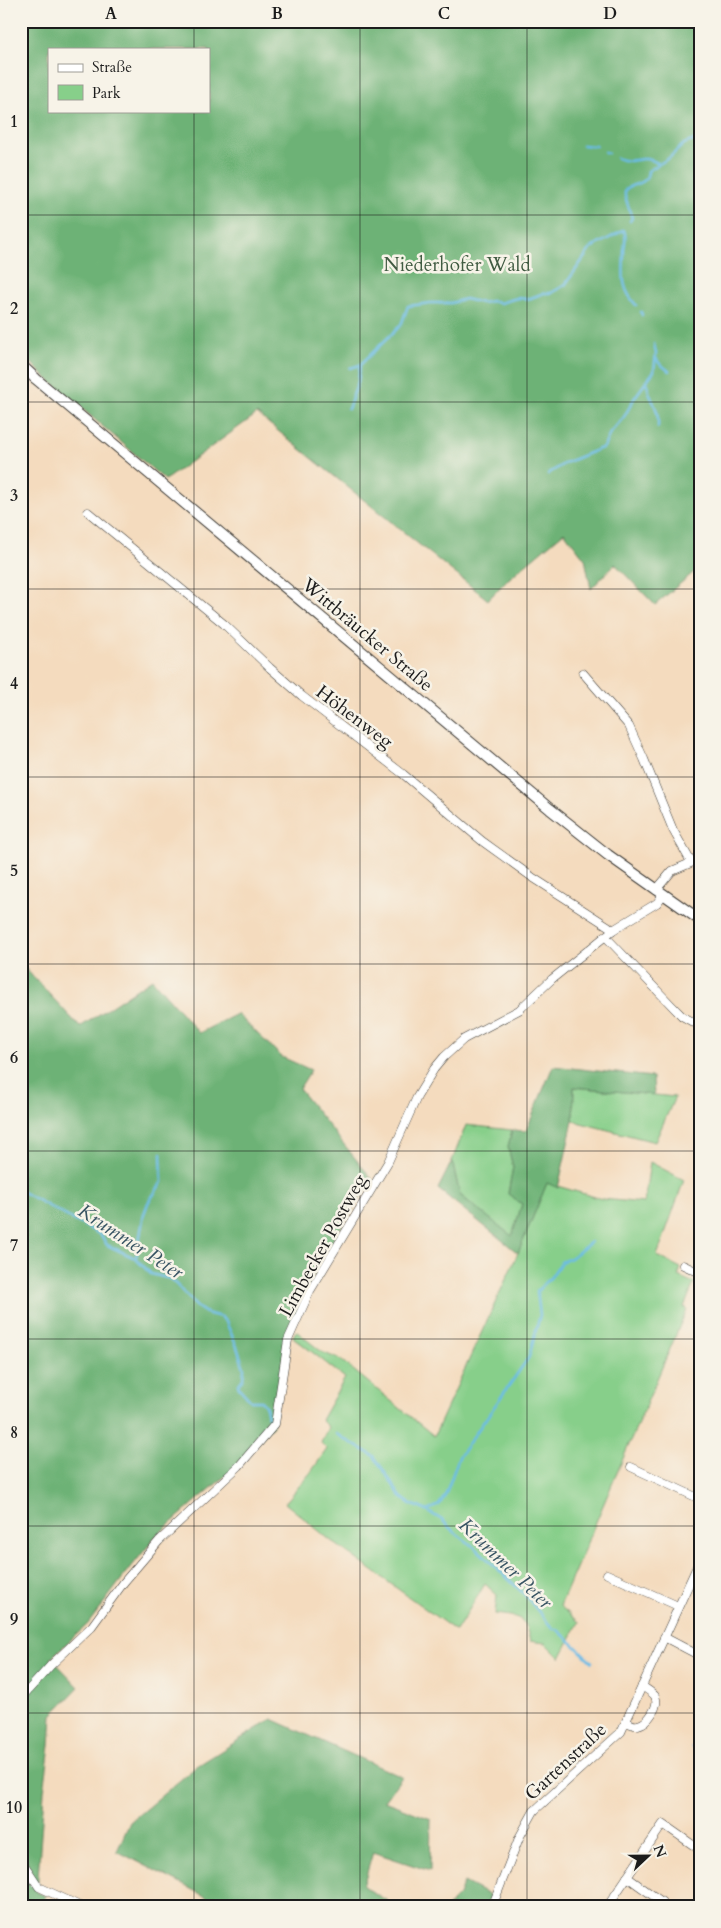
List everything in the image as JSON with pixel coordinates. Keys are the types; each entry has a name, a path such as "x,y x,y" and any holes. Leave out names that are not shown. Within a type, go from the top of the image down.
{"main road":[{"name":"Wittbräucker Straße","path":"21,365 550,809 659,893 700,920"}],"street":[{"name":"Höhenweg","path":"88,512 224,624 302,696 403,774 482,841 613,930"},
{"path":"583,673 628,726 644,758 673,830 691,862"},
{"name":"Limbecker Postweg","path":"21,1698 51,1664 92,1626 124,1582 159,1541 239,1466 275,1424 288,1340 310,1292 388,1162 417,1097 434,1069 464,1039 519,1010 605,936 652,906 672,871 700,859"},
{"path":"605,936 674,1009 700,1026"},
{"path":"683,1265 700,1273"},
{"path":"631,1467 700,1499"},
{"name":"Gartenstraße","path":"492,1907 519,1838 534,1811 561,1784 621,1732 700,1560"},
{"path":"607,1574 678,1606"},
{"path":"664,1637 700,1656"},
{"name":"Gartenstraße","path":"626,1722 633,1725 641,1724 655,1709 656,1700 654,1695 642,1686"},
{"path":"607,1907 663,1824 700,1850"},
{"path":"21,1860 39,1887 82,1907"},
{"path":"627,1878 662,1902"}],"green space":[{"name":"Niederhofer Wald","path":"21,21 700,21 700,567 655,605 615,564 591,589 585,559 564,532 505,582 488,600 257,414 165,480 42,374 21,352"},
{"path":"21,964 80,1027 152,979 199,1033 237,1014 282,1057 311,1070 299,1089 372,1179 334,1238 302,1297 286,1340 273,1425 238,1465 156,1536 88,1624 51,1658 79,1687 52,1715 37,1892 46,1896 34,1907 21,1907"},
{"path":"553,1066 653,1077 654,1095 574,1087 573,1121 558,1188 547,1183 518,1253 438,1189 452,1161 460,1195 512,1236 522,1204 508,1194 513,1167 508,1147 512,1130 526,1131"},
{"path":"574,1087 675,1097 655,1142 573,1121"},
{"path":"466,1125 512,1130 508,1147 513,1167 508,1193 522,1204 512,1237 460,1195 452,1161"},
{"path":"650,1162 684,1180 657,1256 681,1268 678,1276 694,1283 684,1307 687,1309 560,1606 579,1622 560,1658 545,1643 530,1641 525,1626 520,1619 495,1614 497,1595 485,1584 456,1631 330,1540 285,1503 327,1449 321,1443 328,1427 321,1420 345,1378 293,1337 296,1331 322,1352 341,1360 434,1436 518,1253 547,1183 602,1199 644,1203"},
{"path":"272,1719 402,1777 384,1801 431,1819 430,1871 373,1852 363,1886 397,1907 226,1907 117,1851 130,1822 197,1766"},
{"path":"464,1882 491,1896 486,1907 447,1907 459,1895"}],"waterway":[{"path":"630,221 632,218 625,190 632,185 643,182 648,171 669,158 684,144 700,138"},
{"path":"582,145 596,146"},
{"path":"617,158 628,161 646,159 658,163"},
{"path":"348,409 358,382 360,365 401,325 408,306 451,303 465,299 482,303 491,301 500,303 517,298 528,299 544,293 551,293 565,285 591,248 624,230 626,237 624,279 627,292 636,305"},
{"path":"548,474 565,463 604,447 610,433 624,417 635,397 654,371 656,353 654,344"},
{"path":"656,358 669,371"},
{"path":"350,368 360,365"},
{"path":"647,381 649,393 657,413 658,427"},
{"path":"136,1258 144,1214 148,1203 162,1182 161,1153"},
{"name":"Krummer Peter","path":"21,1191 101,1235 107,1245 135,1258 151,1274 171,1279 197,1307 206,1313 221,1317 226,1322 244,1368 243,1379 238,1385 239,1388 251,1401 261,1401 266,1407 268,1417"},
{"path":"427,1511 439,1505 445,1496 459,1457 529,1357 540,1315 537,1291 551,1277 561,1262 571,1258 591,1242"},
{"name":"Krummer Peter","path":"336,1434 374,1456 401,1497 442,1520 477,1549 523,1593 553,1629 557,1629 592,1662"},
{"name":"Krummer Peter","path":"692,1747 700,1753"}]}
